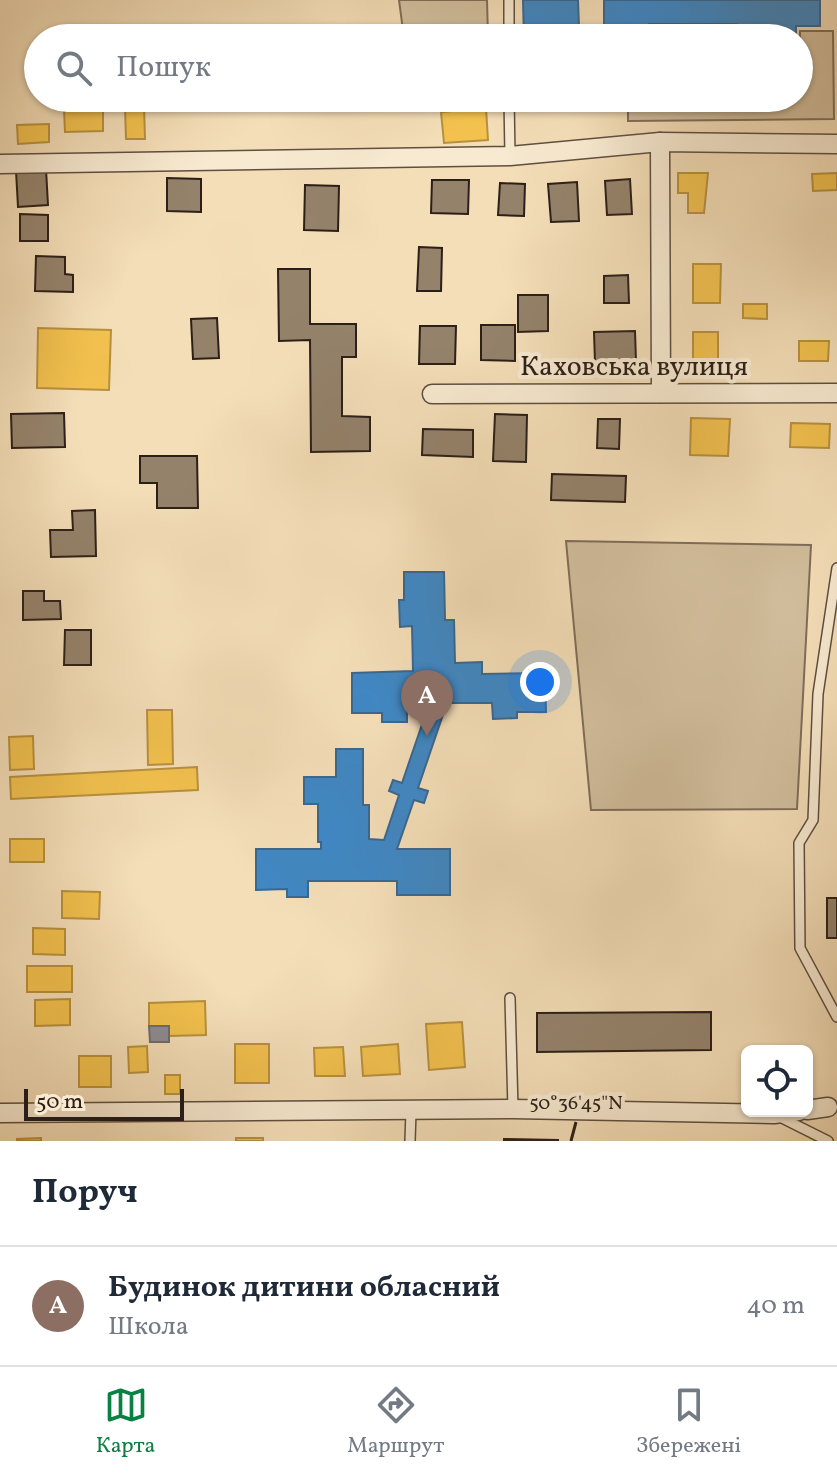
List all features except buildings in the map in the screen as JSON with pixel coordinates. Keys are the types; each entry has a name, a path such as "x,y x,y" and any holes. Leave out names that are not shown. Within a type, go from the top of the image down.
{"street":[{"path":"660,142 661,393"},
{"path":"0,164 510,156 660,142 837,144"},
{"name":"Каховська вулиця","path":"432,394 837,393"},
{"path":"0,1113 513,1109 741,1113"}],"lane":[{"path":"509,0 509,24"},
{"path":"509,112 510,156"},
{"path":"837,568 818,694 813,820 799,843 800,948 837,1017"},
{"path":"510,998 513,1109"},
{"path":"410,1141 411,1111"},
{"path":"780,1117 828,1141"}],"shaded area":[{"path":"399,0 487,0 488,24 402,24"},
{"path":"813,31 833,31 834,119 628,121 628,112 813,112"},
{"path":"566,541 811,545 797,809 591,810"}],"place":[{"name":"Будинок дитини обласний","path":"427,736"}]}
